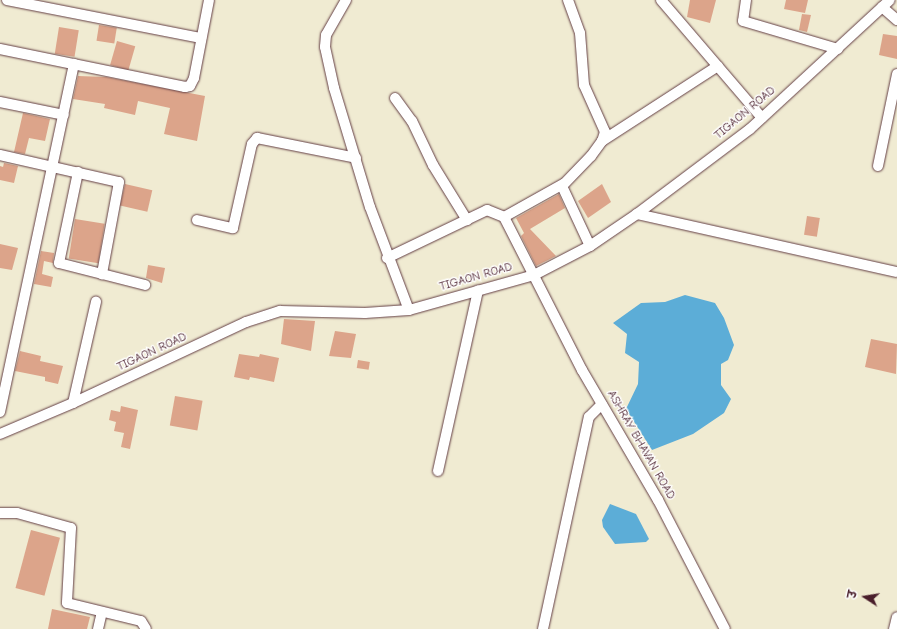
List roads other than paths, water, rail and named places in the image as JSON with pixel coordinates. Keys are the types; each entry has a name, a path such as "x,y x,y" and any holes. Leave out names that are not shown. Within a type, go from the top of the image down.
{"street":[{"path":"7,0 202,38"},
{"path":"0,49 185,87 190,86 194,78 209,0"},
{"path":"346,0 326,35 325,43 334,88 387,258 409,310"},
{"path":"568,0 580,33 584,85 604,129 602,141"},
{"path":"662,0 762,118"},
{"path":"746,0 743,21 838,49"},
{"path":"886,3 897,20"},
{"name":"TIGAON ROAD","path":"0,434 73,403 246,322 280,312 365,313 409,310 534,275 590,246 637,214 762,118 886,3"},
{"path":"0,412 74,64"},
{"path":"387,258 487,210 504,217 563,184 591,156 602,141 718,66"},
{"path":"878,166 897,74"},
{"path":"395,98 412,121 433,165 467,220"},
{"path":"0,102 64,115"},
{"path":"197,220 233,228 252,144 258,138 356,158"},
{"path":"0,154 52,167 116,180 120,185 102,274"},
{"path":"78,172 59,263 145,285"},
{"path":"563,184 590,246"},
{"path":"637,214 897,272"},
{"name":"ASHRAY BHAVAN ROAD","path":"504,217 602,404 658,500 725,629"},
{"path":"438,471 478,290"},
{"path":"73,403 96,302"},
{"path":"543,629 589,417 602,404"},
{"path":"0,513 17,513 71,528 66,600 69,604 141,621 146,629"},
{"path":"98,629 102,612"},
{"path":"894,629 897,617"}],"water":[{"path":"685,295 715,303 724,318 734,345 728,360 721,364 721,385 731,399 724,413 693,434 652,450 626,409 638,384 639,362 625,353 627,334 613,323 641,303 665,302"},
{"path":"610,504 636,514 649,539 646,542 615,544 603,527 602,520"}]}
